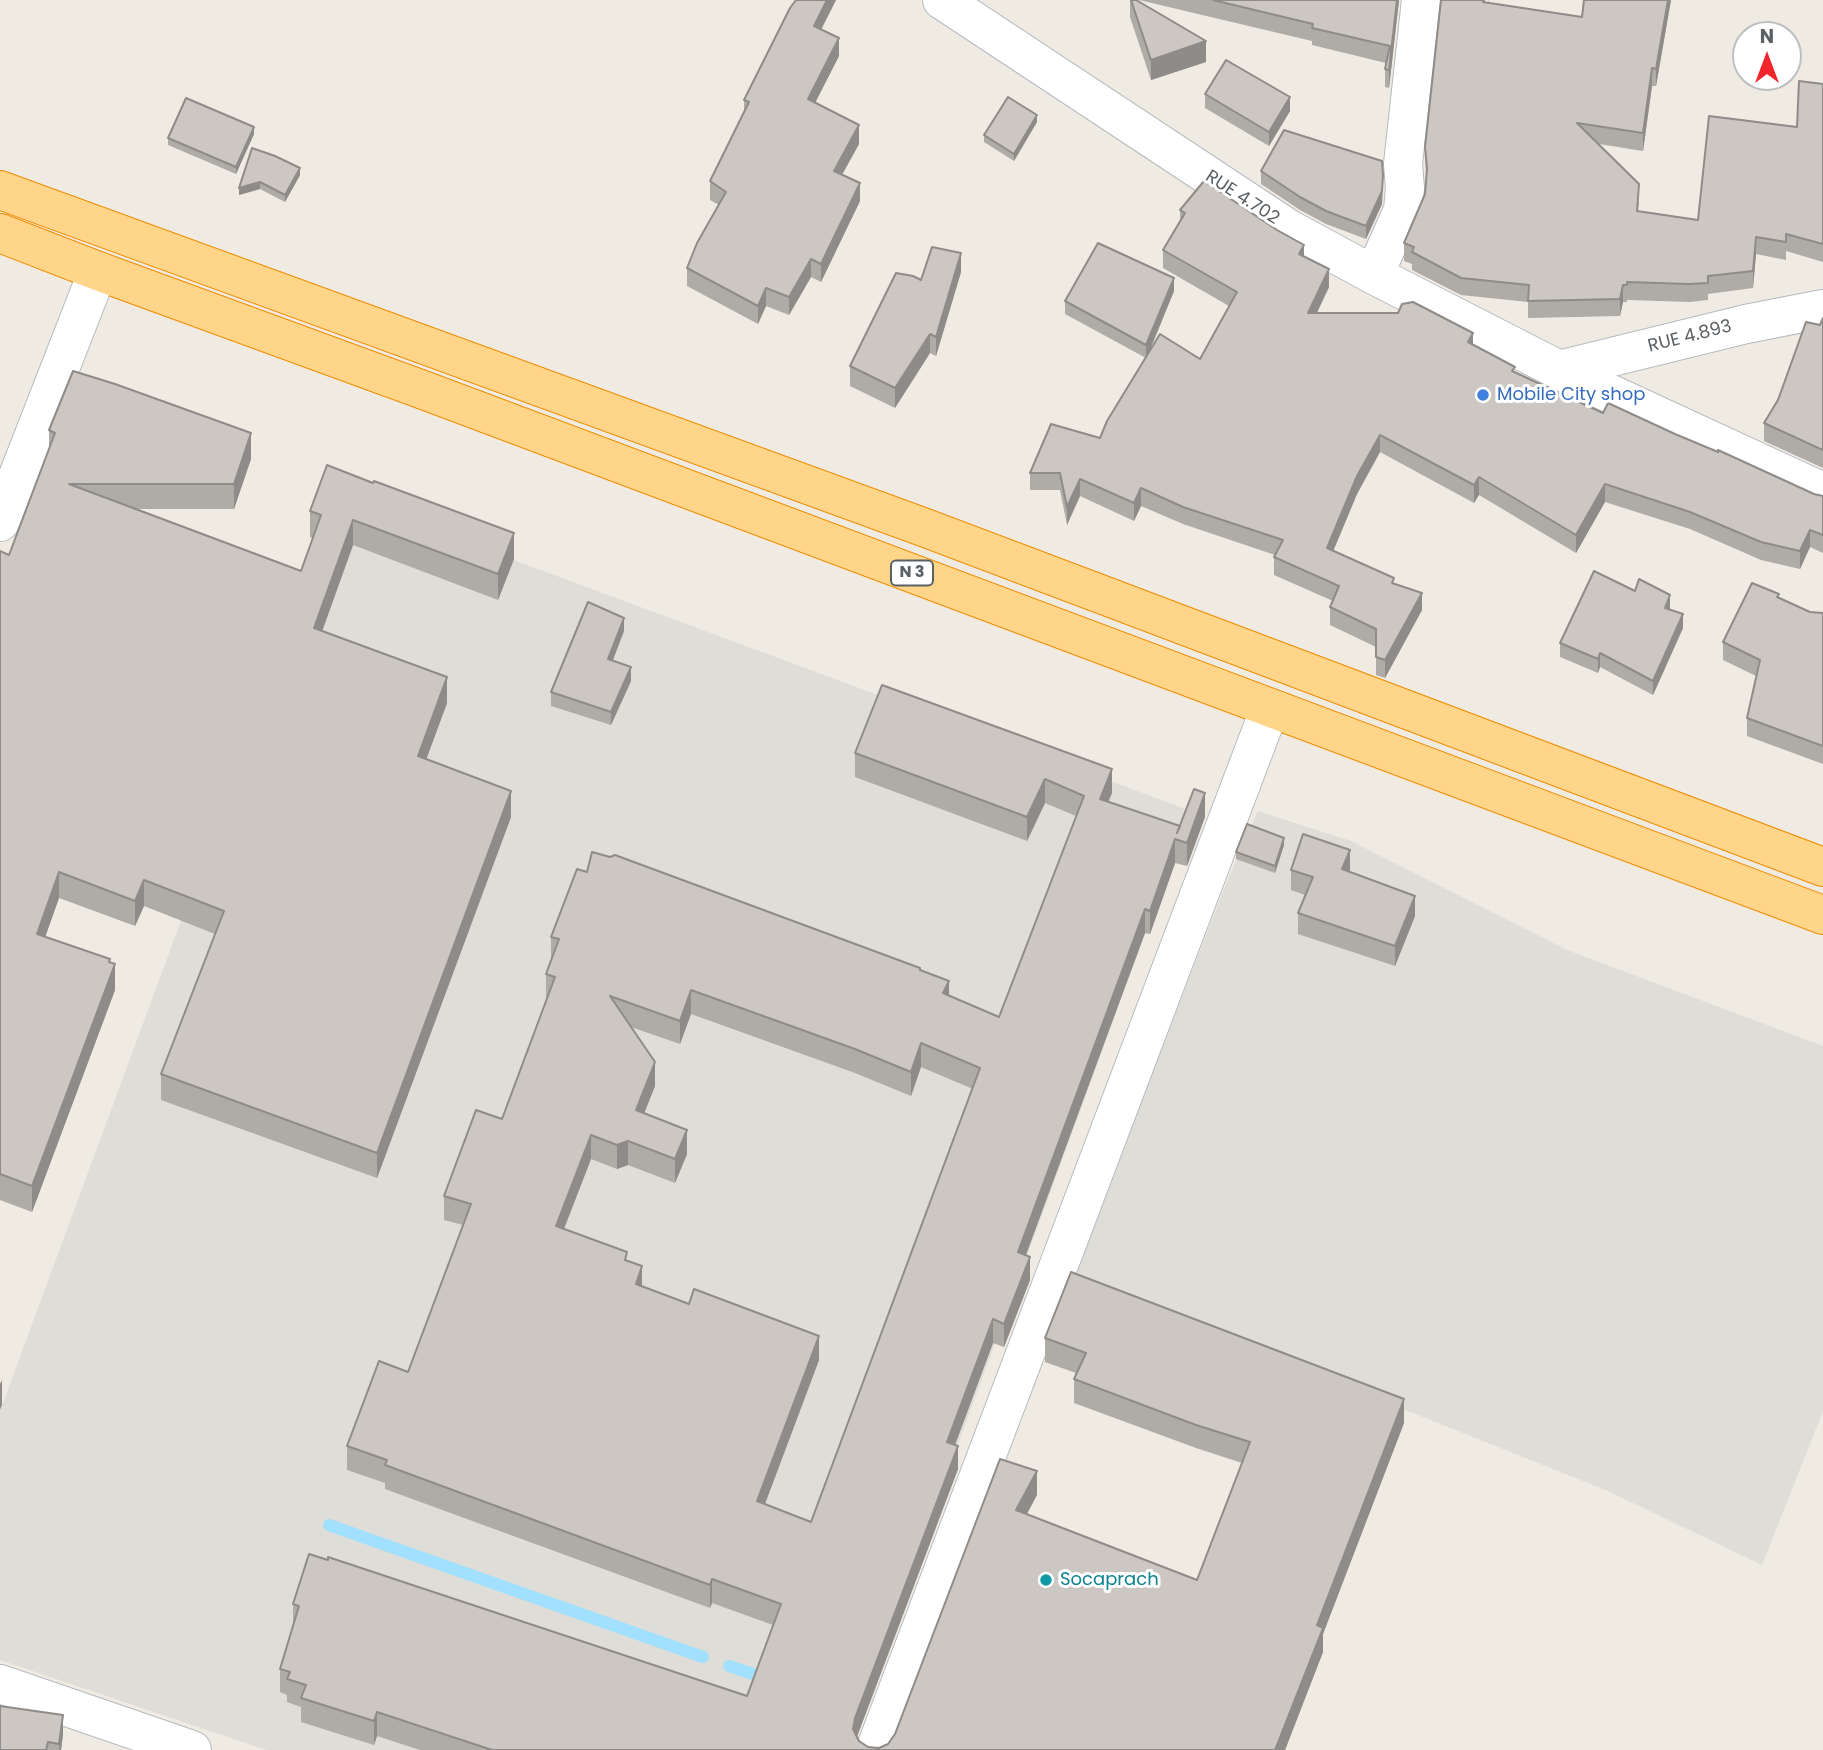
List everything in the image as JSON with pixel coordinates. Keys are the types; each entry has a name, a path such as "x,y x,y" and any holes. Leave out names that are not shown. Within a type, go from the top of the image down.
{"highway":[{"path":"0,190 923,527 1823,867"},
{"name":"N 3","path":"0,233 1823,915"},
{"path":"426,391 439,351"}],"street":[{"name":"RUE 4.702","path":"942,0 1289,229 1559,370 1823,492"},
{"path":"1374,275 1403,210 1403,164 1421,0"},
{"path":"0,522 98,271"},
{"name":"RUE 4.893","path":"1559,370 1746,324 1823,309"},
{"path":"875,1750 1270,708"},
{"path":"0,1684 192,1750"}],"shaded area":[{"path":"338,495 1194,812 1150,934 1145,934 846,1750 266,1750 0,1660 0,1411"},
{"path":"1258,811 1351,841 1567,950 1823,1046 1823,1411 1762,1565 1608,1491 1073,1277 1228,879"}],"building":[{"path":"796,0 827,0 814,26 839,38 808,99 859,125 834,171 860,183 821,264 811,259 789,297 766,288 758,306 687,268 697,243 726,192 710,181 749,102 744,100"},
{"path":"1131,0 1136,0 1206,41 1151,60"},
{"path":"1213,0 1397,0 1389,70 1385,69 1390,46 1312,28 1313,24"},
{"path":"1441,0 1484,0 1483,2 1582,17 1584,0 1668,0 1656,69 1652,68 1643,133 1577,123 1639,184 1637,211 1698,220 1709,116 1797,127 1799,91 1802,91 1802,81 1823,84 1823,244 1786,234 1786,242 1756,237 1753,271 1708,276 1708,283 1627,282 1627,285 1623,285 1620,299 1528,301 1529,285 1461,278 1412,252 1414,247 1404,243 1425,194 1425,147"},
{"path":"1226,60 1290,97 1269,132 1205,94"},
{"path":"1008,97 1037,115 1014,154 984,135"},
{"path":"186,98 254,127 236,167 168,138"},
{"path":"1284,130 1382,161 1382,191 1366,226 1326,211 1261,171"},
{"path":"252,148 300,168 285,195 260,182 239,188"},
{"path":"1204,181 1304,245 1299,254 1329,269 1308,313 1398,313 1402,304 1413,302 1473,333 1468,342 1515,367 1512,371 1603,413 1608,403 1823,496 1823,535 1810,530 1800,551 1761,542 1690,512 1605,484 1576,535 1479,477 1474,485 1380,435 1357,476 1327,548 1394,578 1392,583 1422,593 1385,660 1376,657 1376,629 1330,607 1339,586 1274,557 1283,540 1183,507 1141,488 1134,503 1080,479 1067,507 1060,473 1030,473 1051,424 1100,438 1107,421 1160,334 1200,359 1237,292 1163,250 1185,213 1180,210"},
{"path":"1098,243 1174,278 1146,345 1065,301"},
{"path":"932,247 961,253 936,337 930,334 895,388 850,366 896,273 921,280"},
{"path":"1823,318 1823,450 1764,423 1778,400 1806,322 1820,325"},
{"path":"73,371 251,433 234,484 69,484 301,571 321,515 310,511 327,465 514,533 498,574 353,520 314,628 447,677 418,756 511,791 377,1153 161,1074 224,911 144,880 135,901 59,872 37,934 110,959 109,962 115,964 32,1186 0,1174 0,551 9,555 55,433 49,430"},
{"path":"1594,571 1635,591 1639,579 1670,595 1665,608 1683,614 1653,681 1600,653 1598,659 1560,643"},
{"path":"1752,583 1779,594 1777,597 1810,612 1823,613 1823,746 1747,718 1760,660 1723,642"},
{"path":"588,602 624,618 608,659 631,667 611,712 551,692"},
{"path":"882,685 1112,769 1100,799 1180,826 1194,789 1205,793 1187,843 1175,839 1150,911 1145,909 1018,1252 1030,1257 1004,1324 993,1319 947,1442 958,1446 853,1729 859,1741 868,1747 879,1748 888,1744 895,1734 1000,1459 1037,1471 1016,1510 1197,1580 1250,1442 1196,1425 1074,1379 1086,1353 1045,1338 1071,1272 1404,1399 1317,1625 1323,1628 1275,1750 492,1750 377,1712 374,1721 301,1698 306,1685 287,1679 290,1672 280,1669 299,1606 293,1604 309,1554 328,1560 328,1557 747,1696 781,1604 712,1579 710,1585 385,1465 387,1460 347,1446 379,1361 408,1372 471,1204 444,1196 476,1110 502,1119 555,977 546,974 559,939 551,937 577,869 587,872 592,852 610,857 615,855 920,968 949,981 943,993 999,1017 1084,796 1045,779 1027,817 855,753","holes":["691,990 911,1072 921,1043 980,1068 811,1522 757,1501 819,1336 694,1289 689,1304 636,1284 642,1266 625,1260 627,1252 556,1226 591,1135 617,1145 628,1141 675,1159 687,1130 636,1110 655,1062 610,996 680,1021"]},
{"path":"1247,824 1284,838 1275,866 1236,852"},
{"path":"1303,834 1350,850 1342,869 1415,896 1395,946 1298,913 1313,877 1291,870"},
{"path":"0,1706 63,1715 59,1744 48,1742 46,1750 0,1750"}],"waterway":[{"path":"329,1525 703,1657"},
{"path":"729,1666 768,1679"}],"place":[{"name":"Mobile City shop","path":"1483,395"},
{"name":"Socaprach","path":"1046,1580"}]}
